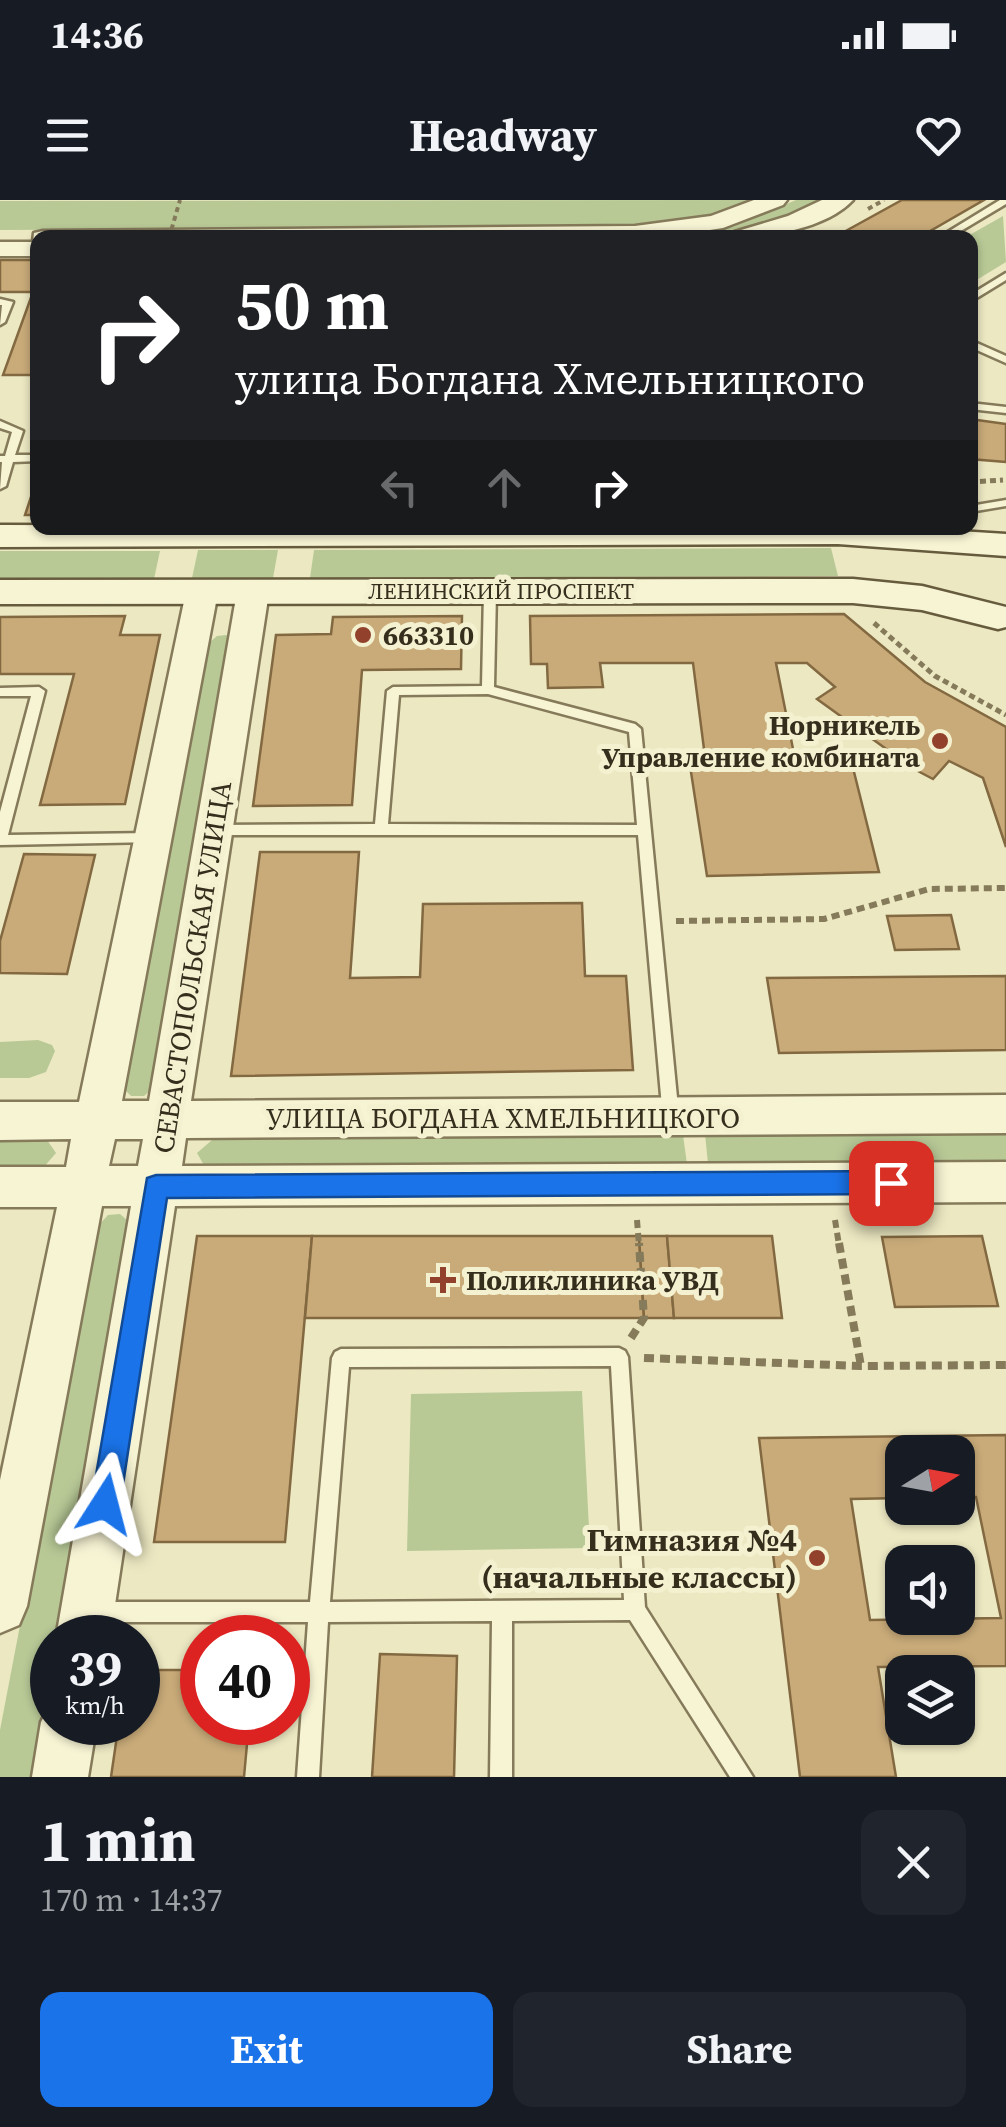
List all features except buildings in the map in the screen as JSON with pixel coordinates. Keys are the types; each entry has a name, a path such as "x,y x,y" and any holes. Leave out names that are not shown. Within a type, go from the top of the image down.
{"main road":[{"path":"0,536 100,535"},
{"path":"866,535 1005,545"},
{"path":"1002,619 982,596 978,576 986,558 1005,545"},
{"name":"ЛЕНИНСКИЙ ПРОСПЕКТ","path":"0,592 852,591 922,598 1002,619"}],"street":[{"path":"666,230 715,223 775,200"},
{"path":"768,230 796,222 841,200"},
{"path":"0,238 30,238"},
{"path":"0,249 30,249"},
{"name":"СЕВАСТОПОЛЬСКАЯ УЛИЦА","path":"0,1606 202,592"},
{"name":"СЕВАСТОПОЛЬСКАЯ УЛИЦА","path":"87,1615 253,592"},
{"name":"УЛИЦА БОГДАНА ХМЕЛЬНИЦКОГО","path":"0,1122 1006,1114"},
{"path":"0,1187 1006,1182"},
{"path":"60,1777 65,1745"}],"lane":[{"path":"955,230 1006,200"},
{"path":"978,293 1006,276"},
{"path":"0,302 8,302 0,322"},
{"path":"978,347 1006,360"},
{"path":"978,407 1006,410"},
{"path":"0,424 18,431 4,459 0,486"},
{"path":"4,459 30,458"},
{"path":"978,508 1006,503"},
{"path":"488,690 490,592"},
{"path":"380,829 393,691 488,690 635,729 671,1118"},
{"path":"0,692 39,691 0,839 153,838"},
{"path":"215,830 644,830"},
{"path":"308,1777 341,1358 619,1357 635,1610 742,1777"},
{"path":"160,1621 319,1612 635,1610"},
{"path":"501,1777 502,1611"}],"path":[{"path":"171,230 180,200"},
{"path":"978,482 1006,480"},
{"path":"869,618 919,668 981,705 1006,715"},
{"path":"653,921 824,919 929,889 1006,888"},
{"path":"619,1357 644,1318 637,1214"},
{"path":"834,1214 862,1366"},
{"path":"619,1357 862,1366 1006,1365"}],"green space":[{"path":"754,200 696,219 627,227 0,230 0,201"},
{"path":"796,200 824,200 781,217 738,228 710,230 733,227"},
{"path":"1003,216 1006,262 978,279 978,230"},
{"path":"831,548 838,576 310,578 314,550"},
{"path":"198,550 278,550 273,578 192,578"},
{"path":"0,551 160,551 154,579 0,579"},
{"path":"226,635 230,637 154,1087 144,1096 131,1096 123,1088 124,1082 209,643"},
{"path":"38,1040 52,1045 55,1051 46,1072 29,1078 0,1078 0,1042"},
{"path":"1006,1131 1006,1160 708,1164 705,1134"},
{"path":"683,1135 687,1164 205,1167 197,1153 212,1140"},
{"path":"0,1140 47,1140 56,1153 43,1168 0,1169"},
{"path":"120,1214 129,1222 62,1615 30,1615 30,1745 39,1745 34,1777 0,1777 0,1730 96,1228 108,1215"},
{"path":"582,1391 590,1548 407,1551 411,1394"}],"place":[{"name":"663310","path":"363,635"},
{"name":"Норникель Управление комбината","path":"940,741"},
{"name":"Поликлиника УВД","path":"443,1280"},
{"name":"Гимназия №4 (начальные классы)","path":"817,1558"}],"route":[{"path":"105,1504 156,1186 891,1183"}]}
